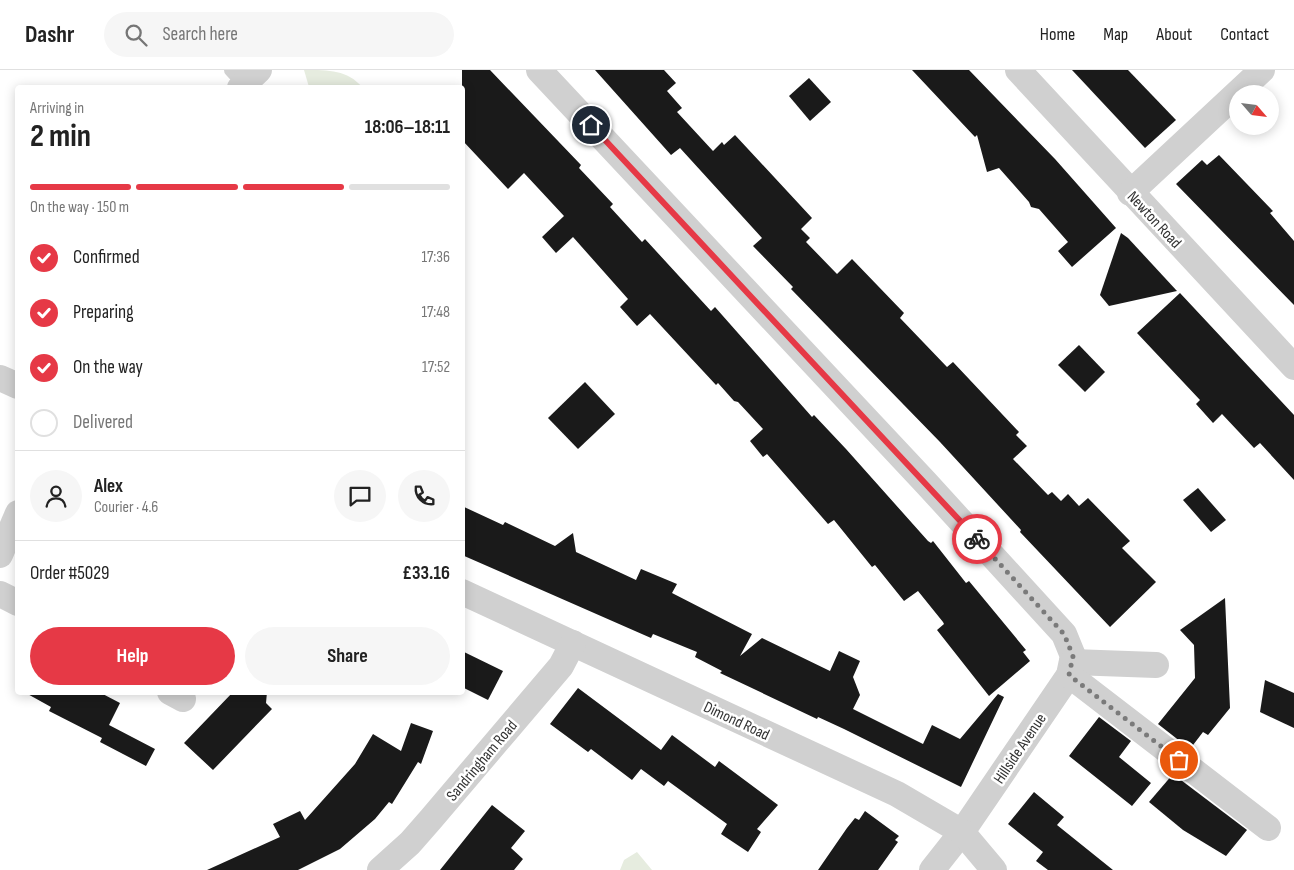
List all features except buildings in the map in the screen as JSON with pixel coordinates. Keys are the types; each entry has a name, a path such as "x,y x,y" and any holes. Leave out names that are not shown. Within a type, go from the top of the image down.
{"street":[{"path":"539,70 906,462 1064,634 1073,656 1070,669"},
{"name":"Newton Road","path":"1018,70 1130,193 1294,367"},
{"path":"1130,193 1262,70"},
{"path":"0,378 15,385"},
{"path":"0,555 15,520"},
{"name":"Dimond Road","path":"465,593 897,794 962,832 994,870"},
{"path":"0,594 15,602"},
{"name":"Sandringham Road","path":"380,870 410,843 431,819 560,666 573,643"},
{"path":"1070,669 1156,665"},
{"path":"1070,669 1268,828"},
{"name":"Hillside Avenue","path":"932,870 962,832 1070,669"}],"shaded area":[{"path":"304,70 337,72 350,77 360,85 308,85"},
{"path":"637,852 652,870 620,870 624,860"}],"way so far":[{"path":"977,539 1064,634 1073,656 1069,675 1179,760"}],"route":[{"path":"591,125 977,539"}]}
